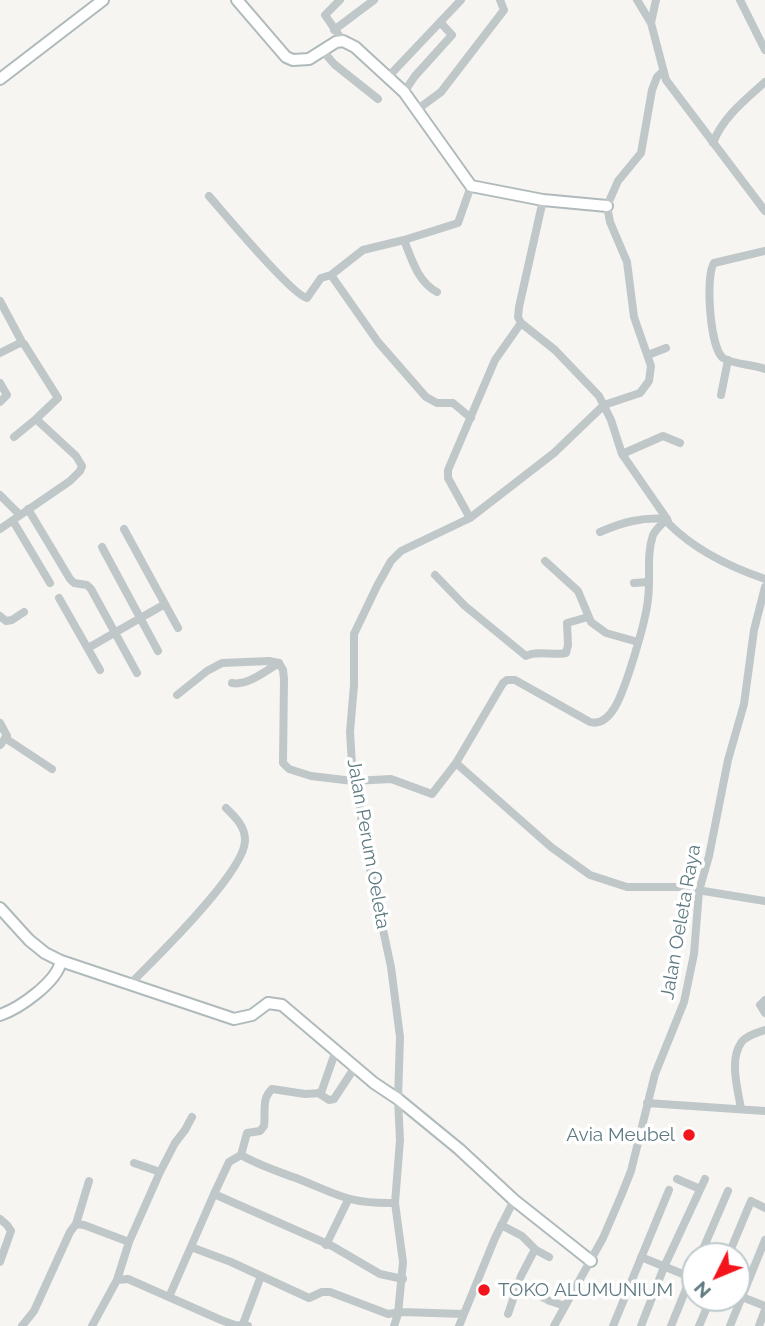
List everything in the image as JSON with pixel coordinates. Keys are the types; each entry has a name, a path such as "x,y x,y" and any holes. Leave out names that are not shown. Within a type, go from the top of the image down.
{"street":[{"path":"0,79 103,0"},
{"path":"237,0 286,57 305,60 336,42 343,41"},
{"path":"340,0 325,15 334,30 343,41 355,47 404,92 471,186 543,200 607,206"},
{"path":"334,30 373,0"},
{"path":"389,76 461,0"},
{"path":"418,109 441,92 504,10 500,0"},
{"path":"637,0 651,23 663,71 670,85 765,211"},
{"path":"651,23 656,0"},
{"path":"740,0 765,50"},
{"path":"404,92 452,35 440,23"},
{"path":"323,51 334,64 378,99"},
{"path":"604,405 633,396 645,387 652,371 634,317 625,255 610,222 607,206 618,181 641,153 652,90 657,77 663,71"},
{"path":"713,143 716,134 732,113 765,82"},
{"path":"209,196 302,298 307,298 323,277 331,275 363,250 458,223 471,186"},
{"path":"543,200 519,307 518,317 521,323 574,368 604,405 622,454 675,530 698,547 737,569 765,579"},
{"path":"404,240 417,272 426,284 437,292"},
{"path":"765,251 717,261 710,268 709,290 715,346 720,355 728,360 765,369"},
{"path":"331,275 378,342 426,397 437,403 453,403 471,418"},
{"path":"0,301 22,342 58,398 13,437"},
{"path":"470,518 447,474 450,462 495,360 521,323"},
{"path":"0,353 22,342"},
{"path":"648,355 666,348"},
{"path":"721,395 728,360"},
{"path":"0,383 6,398 0,402"},
{"name":"Jalan Perum Oeleta","path":"394,1326 403,1279 395,1203 401,1140 398,1099 400,1037 391,967 353,781 350,732 354,634 377,586 396,556 410,545 470,518 554,453 604,405"},
{"path":"0,529 76,475 82,466 76,456 36,419"},
{"path":"622,454 663,436 680,443"},
{"path":"0,495 16,518 50,583"},
{"path":"28,509 70,579 74,583 87,585 90,589 136,673"},
{"path":"600,532 622,522 648,517 667,519"},
{"path":"177,695 207,671 222,663 279,663 284,679 284,763 289,769 312,776 353,781 391,779 432,794 456,763 503,683 508,680 515,680 597,724 614,709 638,642 648,603 647,566 654,533 667,519"},
{"path":"124,529 178,628"},
{"path":"102,547 158,651"},
{"path":"545,561 578,591 588,617 606,634 638,642"},
{"path":"435,575 465,606 526,656 532,653 566,653 567,623 588,617"},
{"path":"634,583 648,582"},
{"name":"Jalan Oeleta Raya","path":"554,1326 609,1226 631,1171 655,1074 671,1039 687,992 694,954 699,891 709,856 728,760 744,704 754,630 765,587"},
{"path":"60,598 100,670"},
{"path":"88,648 165,604"},
{"path":"0,616 6,621 24,612"},
{"path":"232,683 236,685 244,682 279,663"},
{"path":"0,723 7,736 3,742 52,769"},
{"path":"456,763 551,848 590,874 627,887 679,887 765,901"},
{"path":"130,985 190,921 241,857 245,840 243,831 226,808"},
{"path":"0,908 29,940 45,953 130,985 234,1019 252,1015 265,1004 277,1003 398,1099 488,1173 514,1200 591,1261"},
{"path":"0,1015 17,1007 37,992 57,970 61,961"},
{"path":"765,1000 760,1005 765,1013"},
{"path":"741,1109 735,1073 739,1046 743,1040 765,1030"},
{"path":"169,1297 178,1271 229,1161 241,1155 247,1133 260,1131 264,1126 265,1096 269,1090 321,1093 336,1050"},
{"path":"317,1093 329,1100 334,1099 355,1067"},
{"path":"647,1103 765,1111"},
{"path":"92,1326 117,1280 129,1242 160,1172 192,1117"},
{"path":"241,1155 348,1200 374,1204 395,1203"},
{"path":"134,1163 160,1172"},
{"path":"677,1179 700,1189"},
{"path":"641,1326 664,1267 705,1179"},
{"path":"22,1326 34,1311 76,1224 89,1181"},
{"path":"613,1326 668,1190"},
{"path":"706,1242 728,1191"},
{"path":"214,1194 326,1244 380,1274 403,1279"},
{"path":"326,1244 348,1200"},
{"path":"459,1326 500,1225 514,1200"},
{"path":"734,1242 751,1201 765,1208"},
{"path":"0,1219 11,1231 0,1262"},
{"path":"76,1224 129,1242"},
{"path":"500,1225 522,1236 536,1250 550,1257"},
{"path":"751,1271 765,1240"},
{"path":"191,1247 309,1298 322,1292 330,1292 388,1314 463,1314"},
{"path":"508,1314 521,1276 536,1250"},
{"path":"641,1257 681,1273"},
{"path":"117,1280 128,1279 221,1320 245,1325 261,1276"},
{"path":"517,1289 531,1292"},
{"path":"550,1301 565,1306"},
{"path":"671,1326 681,1304"},
{"path":"759,1326 765,1308"}],"tunnel":[{"path":"531,1292 550,1301"}],"place":[{"name":"Avia Meubel","path":"689,1135"},
{"name":"TOKO ALUMUNIUM","path":"484,1290"}]}
